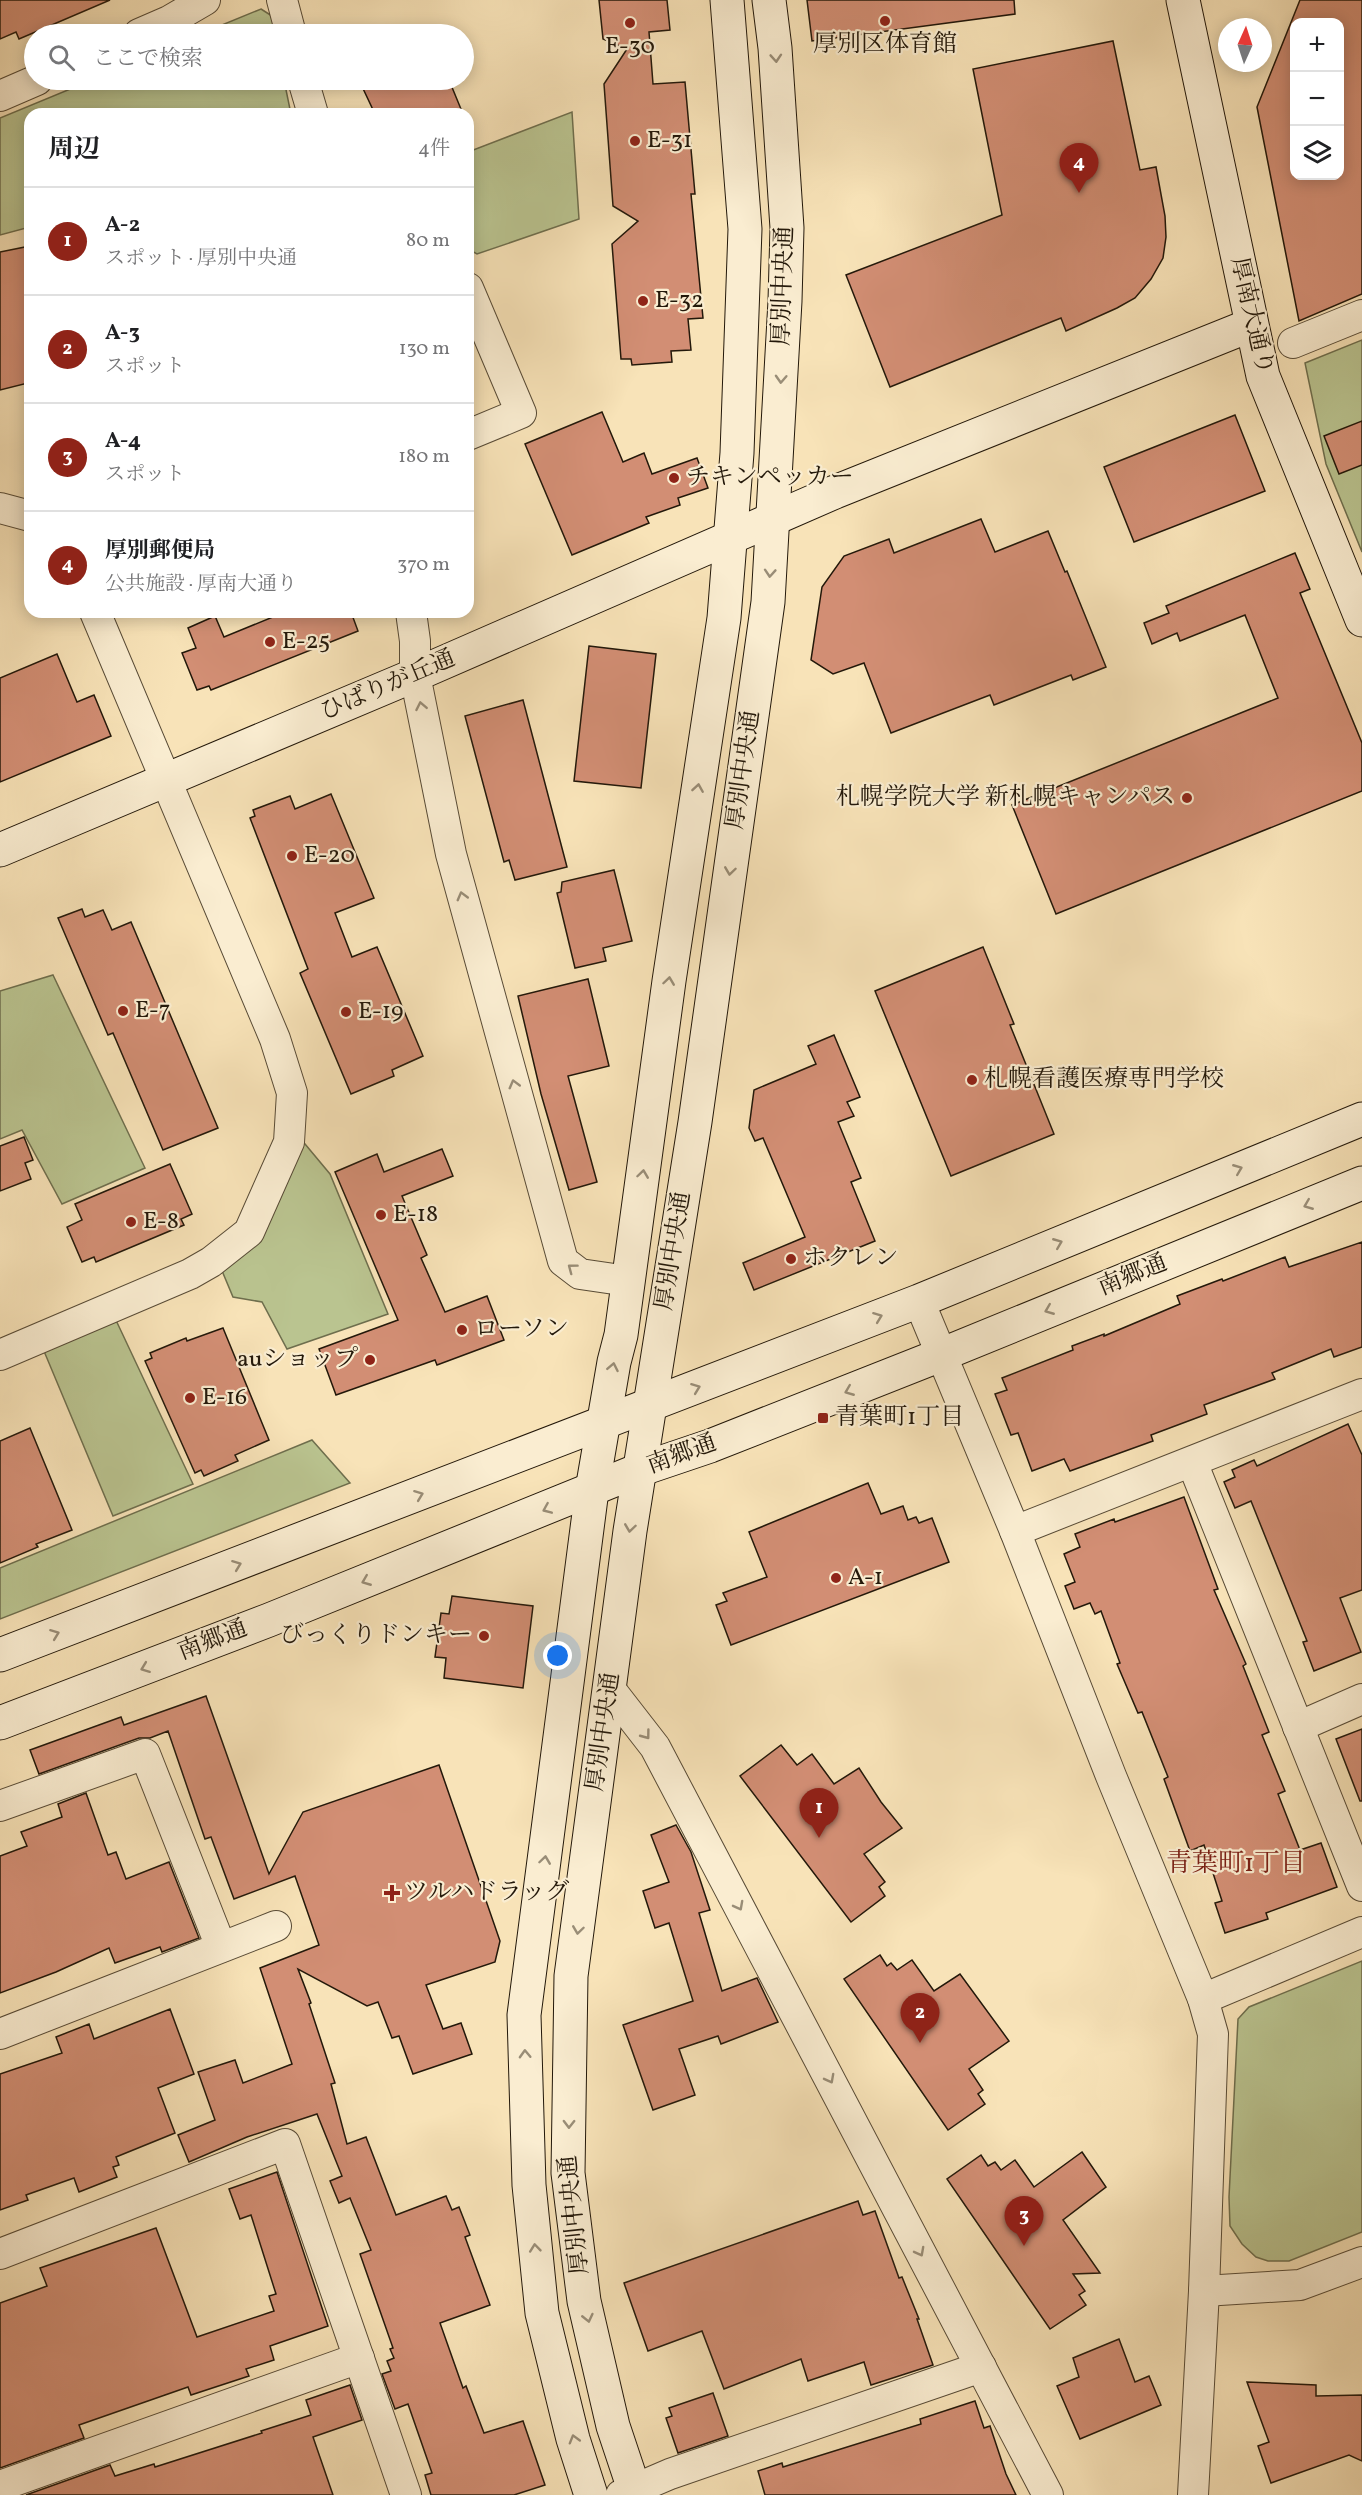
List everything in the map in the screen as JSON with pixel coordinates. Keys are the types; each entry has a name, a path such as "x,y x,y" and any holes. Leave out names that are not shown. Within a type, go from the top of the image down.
{"main road":[{"name":"厚別中央通","path":"591,2495 573,2439 542,2313 529,2185 524,2015 592,1490 602,1425 621,1335 667,993 724,618 737,453 745,229 727,0"},
{"name":"厚別中央通","path":"630,2493 584,2301 568,2173 571,1976 648,1407 695,1122 768,602 787,228 775,48 769,0"},
{"name":"厚南大通り","path":"1183,0 1263,376 1362,620"},
{"name":"ひばりが丘通","path":"0,850 415,675 846,487 1251,325"},
{"path":"0,1655 919,1301 1362,1119"},
{"name":"南郷通","path":"0,1723 269,1620 639,1470 710,1446 943,1354 1362,1183"}],"street":[{"path":"162,24 205,0"},
{"path":"282,0 288,24"},
{"path":"0,96 24,86"},
{"path":"306,90 311,108"},
{"path":"474,302 521,413 474,433"},
{"path":"1293,343 1362,315"},
{"path":"0,508 24,514"},
{"path":"0,1354 211,1263 249,1232 289,1142 292,1093 275,1040 98,618"},
{"path":"412,618 415,640 415,675 451,854 563,1261 580,1274 628,1281"},
{"path":"919,1301 1016,1532 1110,1776 1203,1999 1213,2034 1204,2291 1193,2495"},
{"path":"1016,1532 1192,1462 1360,1401"},
{"path":"1192,1462 1362,1886"},
{"path":"610,1689 655,1747 1048,2495"},
{"path":"1298,1727 1362,1700"},
{"path":"0,1806 145,1754 221,1947"},
{"path":"0,2034 276,1926"},
{"path":"1203,1999 1362,1932"},
{"path":"0,2254 285,2144 406,2495"},
{"path":"1204,2291 1300,2285 1362,2262"},
{"path":"0,2486 358,2358"},
{"path":"630,2493 670,2474 981,2367"}],"green space":[{"path":"261,9 272,16 273,24 224,24"},
{"path":"68,90 286,90 290,108 24,108"},
{"path":"24,108 24,229 0,235 0,118"},
{"path":"572,112 579,219 477,254 474,252 474,150"},
{"path":"1362,340 1362,552 1326,464 1305,363"},
{"path":"53,975 145,1168 62,1204 22,1130 0,1139 0,991"},
{"path":"300,1138 330,1174 388,1314 287,1349 262,1302 233,1297 220,1266"},
{"path":"114,1316 193,1484 113,1516 41,1344"},
{"path":"312,1440 350,1483 0,1619 0,1568"},
{"path":"1362,1961 1362,2232 1289,2261 1268,2261 1256,2257 1242,2244 1230,2226 1229,2197 1238,2019 1249,2007"}],"building":[{"path":"0,0 110,0 54,24 24,24 24,37 19,39 16,32 0,39"},
{"path":"599,0 667,0 670,30 649,32 653,84 685,82 695,194 691,194 703,318 688,319 691,350 671,351 672,362 632,365 631,359 621,359 612,244 638,221 613,206 604,84 627,49 603,39"},
{"name":"厚別区体育館","path":"807,0 1014,0 1015,14 812,41"},
{"path":"1300,0 1362,0 1362,294 1299,321 1257,107 1290,25 1290,180 1344,180 1344,18 1293,18"},
{"path":"1113,41 1140,170 1156,167 1165,216 1166,237 1163,258 1151,279 1135,298 1066,331 1061,318 890,387 846,275 1002,215 973,69"},
{"path":"364,90 453,90 461,108 372,108"},
{"path":"24,247 24,384 0,390 0,252"},
{"path":"602,412 623,462 644,453 652,474 697,458 708,488 678,498 680,505 646,517 649,523 572,555 525,444"},
{"path":"1235,415 1265,491 1134,542 1104,467"},
{"path":"1362,421 1362,465 1339,474 1324,436"},
{"path":"981,519 995,552 1048,531 1106,667 1073,680 1071,675 994,705 990,695 891,733 864,663 833,674 811,660 822,587 844,556 889,539 894,553"},
{"name":"札幌学院大学 新札幌キャンパス","path":"1295,553 1310,589 1300,593 1362,743 1362,791 1056,914 1012,805 1278,698 1245,615 1180,641 1177,633 1152,644 1144,623 1169,613 1166,606"},
{"name":"E-25","path":"210,618 216,618 224,637 270,618 353,618 358,631 211,690 209,686 197,690 182,653 196,648 188,628"},
{"path":"589,646 656,654 641,788 574,781"},
{"path":"57,654 77,702 94,695 111,736 0,782 0,678"},
{"path":"523,700 567,867 515,880 509,860 504,862 465,716"},
{"path":"331,794 374,898 335,913 352,957 377,947 423,1056 392,1070 394,1076 351,1094 300,973 308,969 250,818 255,816 253,810 290,796 295,809"},
{"path":"614,870 632,941 603,948 606,961 575,968 557,893 561,892 562,882"},
{"path":"82,909 85,917 103,910 112,930 131,922 218,1128 163,1150 113,1033 108,1035 58,918"},
{"name":"札幌看護医療専門学校","path":"983,947 1014,1024 1010,1025 1054,1134 951,1176 875,991"},
{"path":"588,979 609,1066 568,1076 597,1182 569,1190 541,1094 518,996"},
{"path":"834,1035 860,1097 847,1102 854,1116 838,1122 861,1178 851,1182 875,1241 754,1290 743,1263 805,1237 763,1138 755,1141 749,1128 754,1090 816,1064 808,1046"},
{"path":"24,1137 33,1160 25,1163 31,1179 0,1191 0,1146"},
{"path":"442,1149 453,1176 402,1196 427,1255 421,1258 445,1312 487,1296 504,1340 437,1365 435,1360 336,1395 319,1349 398,1320 335,1172 377,1154 384,1172"},
{"name":"E-8","path":"170,1164 192,1214 181,1219 184,1225 96,1262 94,1257 82,1262 67,1227 82,1220 75,1204"},
{"path":"1362,1242 1362,1347 1334,1357 1331,1349 1272,1373 1275,1379 1204,1405 1207,1414 1151,1435 1153,1441 1070,1471 1064,1459 1032,1471 1018,1433 1011,1435 995,1394 1007,1390 1002,1378 1073,1350 1072,1346 1104,1334 1104,1336 1180,1304 1177,1296 1222,1279 1223,1281 1285,1257 1289,1267"},
{"name":"E-16","path":"223,1328 269,1440 235,1455 238,1461 204,1476 201,1470 195,1473 145,1361 152,1358 150,1353 186,1338 187,1341"},
{"path":"1348,1424 1362,1455 1362,1590 1340,1598 1361,1652 1314,1671 1303,1642 1307,1641 1251,1501 1235,1508 1224,1482 1235,1477 1232,1470 1254,1460 1257,1466"},
{"path":"30,1428 72,1530 36,1544 38,1547 0,1563 0,1441"},
{"name":"A-1","path":"868,1483 881,1514 903,1506 908,1520 916,1517 919,1523 932,1518 949,1562 731,1645 716,1605 727,1601 723,1593 767,1577 749,1532"},
{"path":"1184,1497 1218,1589 1214,1590 1246,1664 1243,1666 1269,1732 1262,1735 1285,1791 1278,1794 1300,1850 1321,1843 1337,1887 1266,1913 1268,1919 1225,1933 1215,1903 1222,1901 1204,1845 1190,1851 1164,1779 1168,1777 1142,1712 1138,1713 1117,1664 1120,1663 1101,1611 1095,1614 1090,1603 1074,1609 1065,1586 1075,1582 1064,1554 1080,1547 1075,1534"},
{"name":"びっくりドンキー","path":"452,1596 533,1606 523,1688 444,1678 446,1658 435,1657 441,1613 449,1614"},
{"path":"206,1696 269,1874 303,1812 439,1765 500,1941 495,1962 426,1985 443,2029 461,2023 472,2054 413,2074 399,2036 392,2038 378,2002 367,2006 298,1969 311,2003 309,2004 335,2083 331,2084 347,2144 366,2137 396,2215 446,2196 452,2210 459,2207 470,2235 465,2237 490,2305 440,2323 463,2388 466,2386 484,2433 523,2421 545,2485 514,2495 431,2495 425,2475 432,2473 408,2404 395,2409 382,2374 391,2371 387,2361 394,2358 390,2349 393,2348 360,2254 371,2250 350,2198 339,2203 330,2181 342,2176 317,2114 247,2137 189,2162 178,2135 215,2120 198,2072 235,2060 243,2083 292,2064 260,1968 319,1945 295,1876 234,1899 211,1837 205,1839 168,1731 150,1738 139,1738 39,1774 30,1750 121,1717 124,1725"},
{"path":"1362,1729 1362,1801 1360,1801 1336,1739"},
{"path":"781,1745 797,1765 812,1754 834,1784 859,1768 881,1802 902,1828 864,1854 885,1882 879,1887 885,1896 851,1922 740,1776"},
{"path":"86,1793 108,1855 116,1852 126,1879 169,1862 199,1938 162,1952 160,1947 115,1963 109,1948 56,1972 0,1993 0,1856 27,1846 21,1832 62,1817 58,1804"},
{"path":"676,1825 691,1852 710,1910 699,1913 722,1991 757,1978 778,2022 721,2044 718,2036 679,2049 695,2095 653,2110 623,2025 693,2001 669,1923 655,1928 643,1891 669,1882 651,1835"},
{"path":"880,1955 887,1966 891,1963 897,1970 912,1960 934,1991 960,1974 1009,2041 969,2069 983,2090 978,2094 985,2104 948,2130 844,1979"},
{"path":"170,2009 194,2074 158,2088 175,2133 116,2157 119,2165 113,2167 117,2177 79,2192 74,2178 26,2195 28,2200 0,2210 0,2074 62,2053 56,2037 89,2024 94,2039"},
{"path":"1082,2152 1106,2187 1063,2220 1100,2273 1073,2274 1085,2291 1079,2295 1086,2305 1050,2329 947,2179 981,2155 988,2166 995,2162 1001,2170 1015,2160 1034,2187"},
{"path":"277,2172 328,2326 270,2346 274,2360 246,2369 249,2376 191,2395 188,2387 79,2425 84,2438 0,2468 0,2303 47,2286 40,2268 156,2228 197,2337 274,2311 269,2296 276,2294 251,2215 240,2219 229,2189"},
{"path":"858,2201 863,2215 875,2211 899,2278 902,2277 919,2319 917,2319 933,2365 871,2385 864,2362 808,2381 801,2359 724,2389 702,2331 648,2351 624,2283"},
{"path":"1119,2339 1135,2382 1149,2376 1161,2405 1080,2439 1057,2386 1079,2377 1073,2358"},
{"path":"1247,2382 1316,2385 1316,2396 1362,2395 1362,2461 1349,2455 1271,2483 1258,2446 1269,2442"},
{"path":"350,2385 362,2420 313,2437 333,2495 26,2495 110,2465 115,2476 154,2464 155,2467 262,2433 261,2431 311,2415 306,2400"},
{"path":"713,2393 728,2436 678,2453 666,2418 672,2416 669,2408"},
{"path":"975,2401 984,2428 990,2426 1006,2474 1016,2495 765,2495 758,2471 782,2463 783,2467 921,2424 920,2419"}],"place":[{"name":"厚別区体育館","path":"885,21"},
{"name":"E-30","path":"630,23"},
{"name":"E-31","path":"635,141"},
{"name":"厚別郵便局","path":"1079,193"},
{"name":"E-32","path":"643,301"},
{"name":"チキンペッカー","path":"674,478"},
{"name":"E-25","path":"270,642"},
{"name":"札幌学院大学 新札幌キャンパス","path":"1187,798"},
{"name":"E-20","path":"292,856"},
{"name":"E-7","path":"123,1011"},
{"name":"E-19","path":"346,1012"},
{"name":"札幌看護医療専門学校","path":"972,1080"},
{"name":"E-18","path":"381,1215"},
{"name":"E-8","path":"131,1222"},
{"name":"ホクレン","path":"791,1259"},
{"name":"ローソン","path":"462,1330"},
{"name":"auショップ","path":"370,1360"},
{"name":"E-16","path":"190,1398"},
{"name":"青葉町1丁目","path":"823,1418"},
{"name":"A-1","path":"836,1578"},
{"name":"びっくりドンキー","path":"484,1636"},
{"name":"A-2","path":"819,1838"},
{"name":"ツルハドラッグ","path":"392,1893"},
{"name":"A-3","path":"920,2043"},
{"name":"A-4","path":"1024,2246"}],"district":[{"name":"青葉町1丁目","path":"1236,1864"}]}
